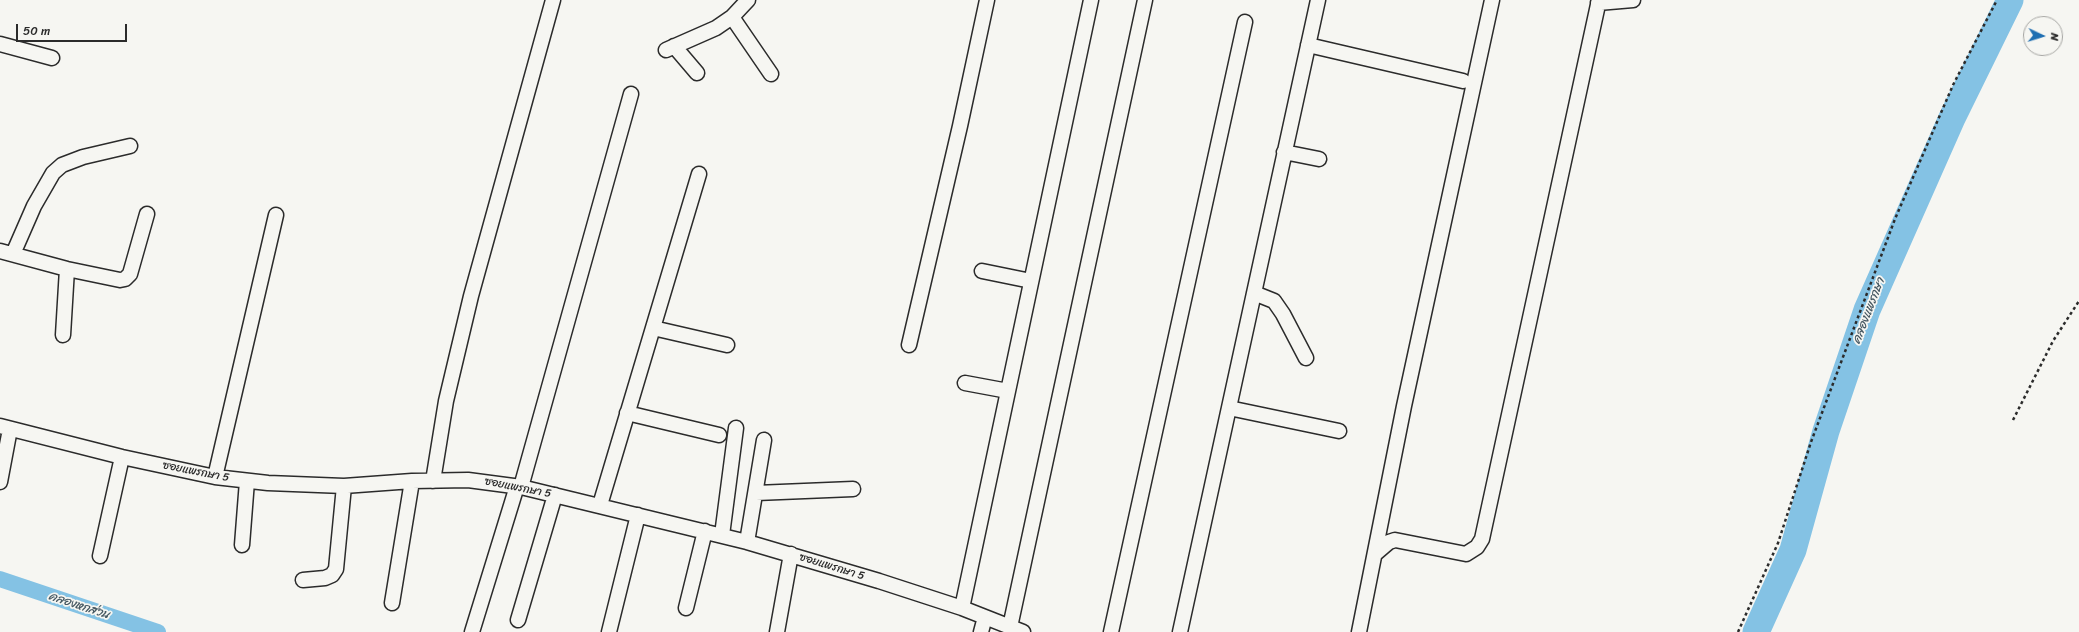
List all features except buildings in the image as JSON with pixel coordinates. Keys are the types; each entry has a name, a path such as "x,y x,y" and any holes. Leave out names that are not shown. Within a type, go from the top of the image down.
{"street":[{"path":"433,481 446,401 471,296 553,0"},
{"path":"697,73 670,48 716,28 735,22 748,0"},
{"path":"909,344 959,134 987,0"},
{"path":"962,608 1091,0"},
{"path":"1010,627 1145,0"},
{"path":"1180,632 1318,0"},
{"path":"1359,632 1404,406 1492,0"},
{"path":"1375,554 1389,542 1395,540 1466,554 1477,547 1482,539 1598,2 1633,0"},
{"path":"735,22 771,74"},
{"path":"1111,632 1245,22"},
{"path":"0,44 52,58"},
{"path":"1308,45 1463,81"},
{"path":"472,632 519,486 631,94"},
{"path":"130,146 83,157 62,165 53,173 45,184 34,206 6,253 67,269 120,280 126,279 130,274 146,214"},
{"path":"1284,152 1319,159"},
{"path":"600,505 699,174"},
{"path":"215,477 276,215"},
{"path":"63,335 67,269"},
{"path":"982,271 1032,281"},
{"path":"1254,293 1274,302 1283,314 1306,358"},
{"path":"653,328 727,345"},
{"path":"965,383 1008,391"},
{"path":"1229,408 1339,431"},
{"path":"627,413 718,435"},
{"path":"0,482 5,427"},
{"name":"ซอยแพรกษา 5","path":"5,427 122,457 215,477 247,481 297,486 344,486 412,481 468,480 519,486 722,535 791,554 962,608 1023,632"},
{"path":"722,535 736,428"},
{"path":"748,542 764,440"},
{"path":"100,556 122,457"},
{"path":"242,545 247,481"},
{"path":"392,603 412,481"},
{"path":"303,580 325,578 332,575 336,569 344,486"},
{"path":"756,493 853,489"},
{"path":"518,620 555,495"},
{"path":"609,632 638,515"},
{"path":"686,608 705,531"},
{"path":"777,632 791,554"},
{"path":"981,632 985,617"}],"path":[{"path":"1738,632 1778,543 1811,442 1895,219 1953,85 1997,0"},
{"path":"2013,420 2053,341 2079,301"}],"waterway":[{"name":"คลองแพรกษา","path":"1756,632 1793,550 1826,431 1867,310 1952,118 2010,0"},
{"name":"คลองหกส่วน","path":"0,579 158,632"}]}
